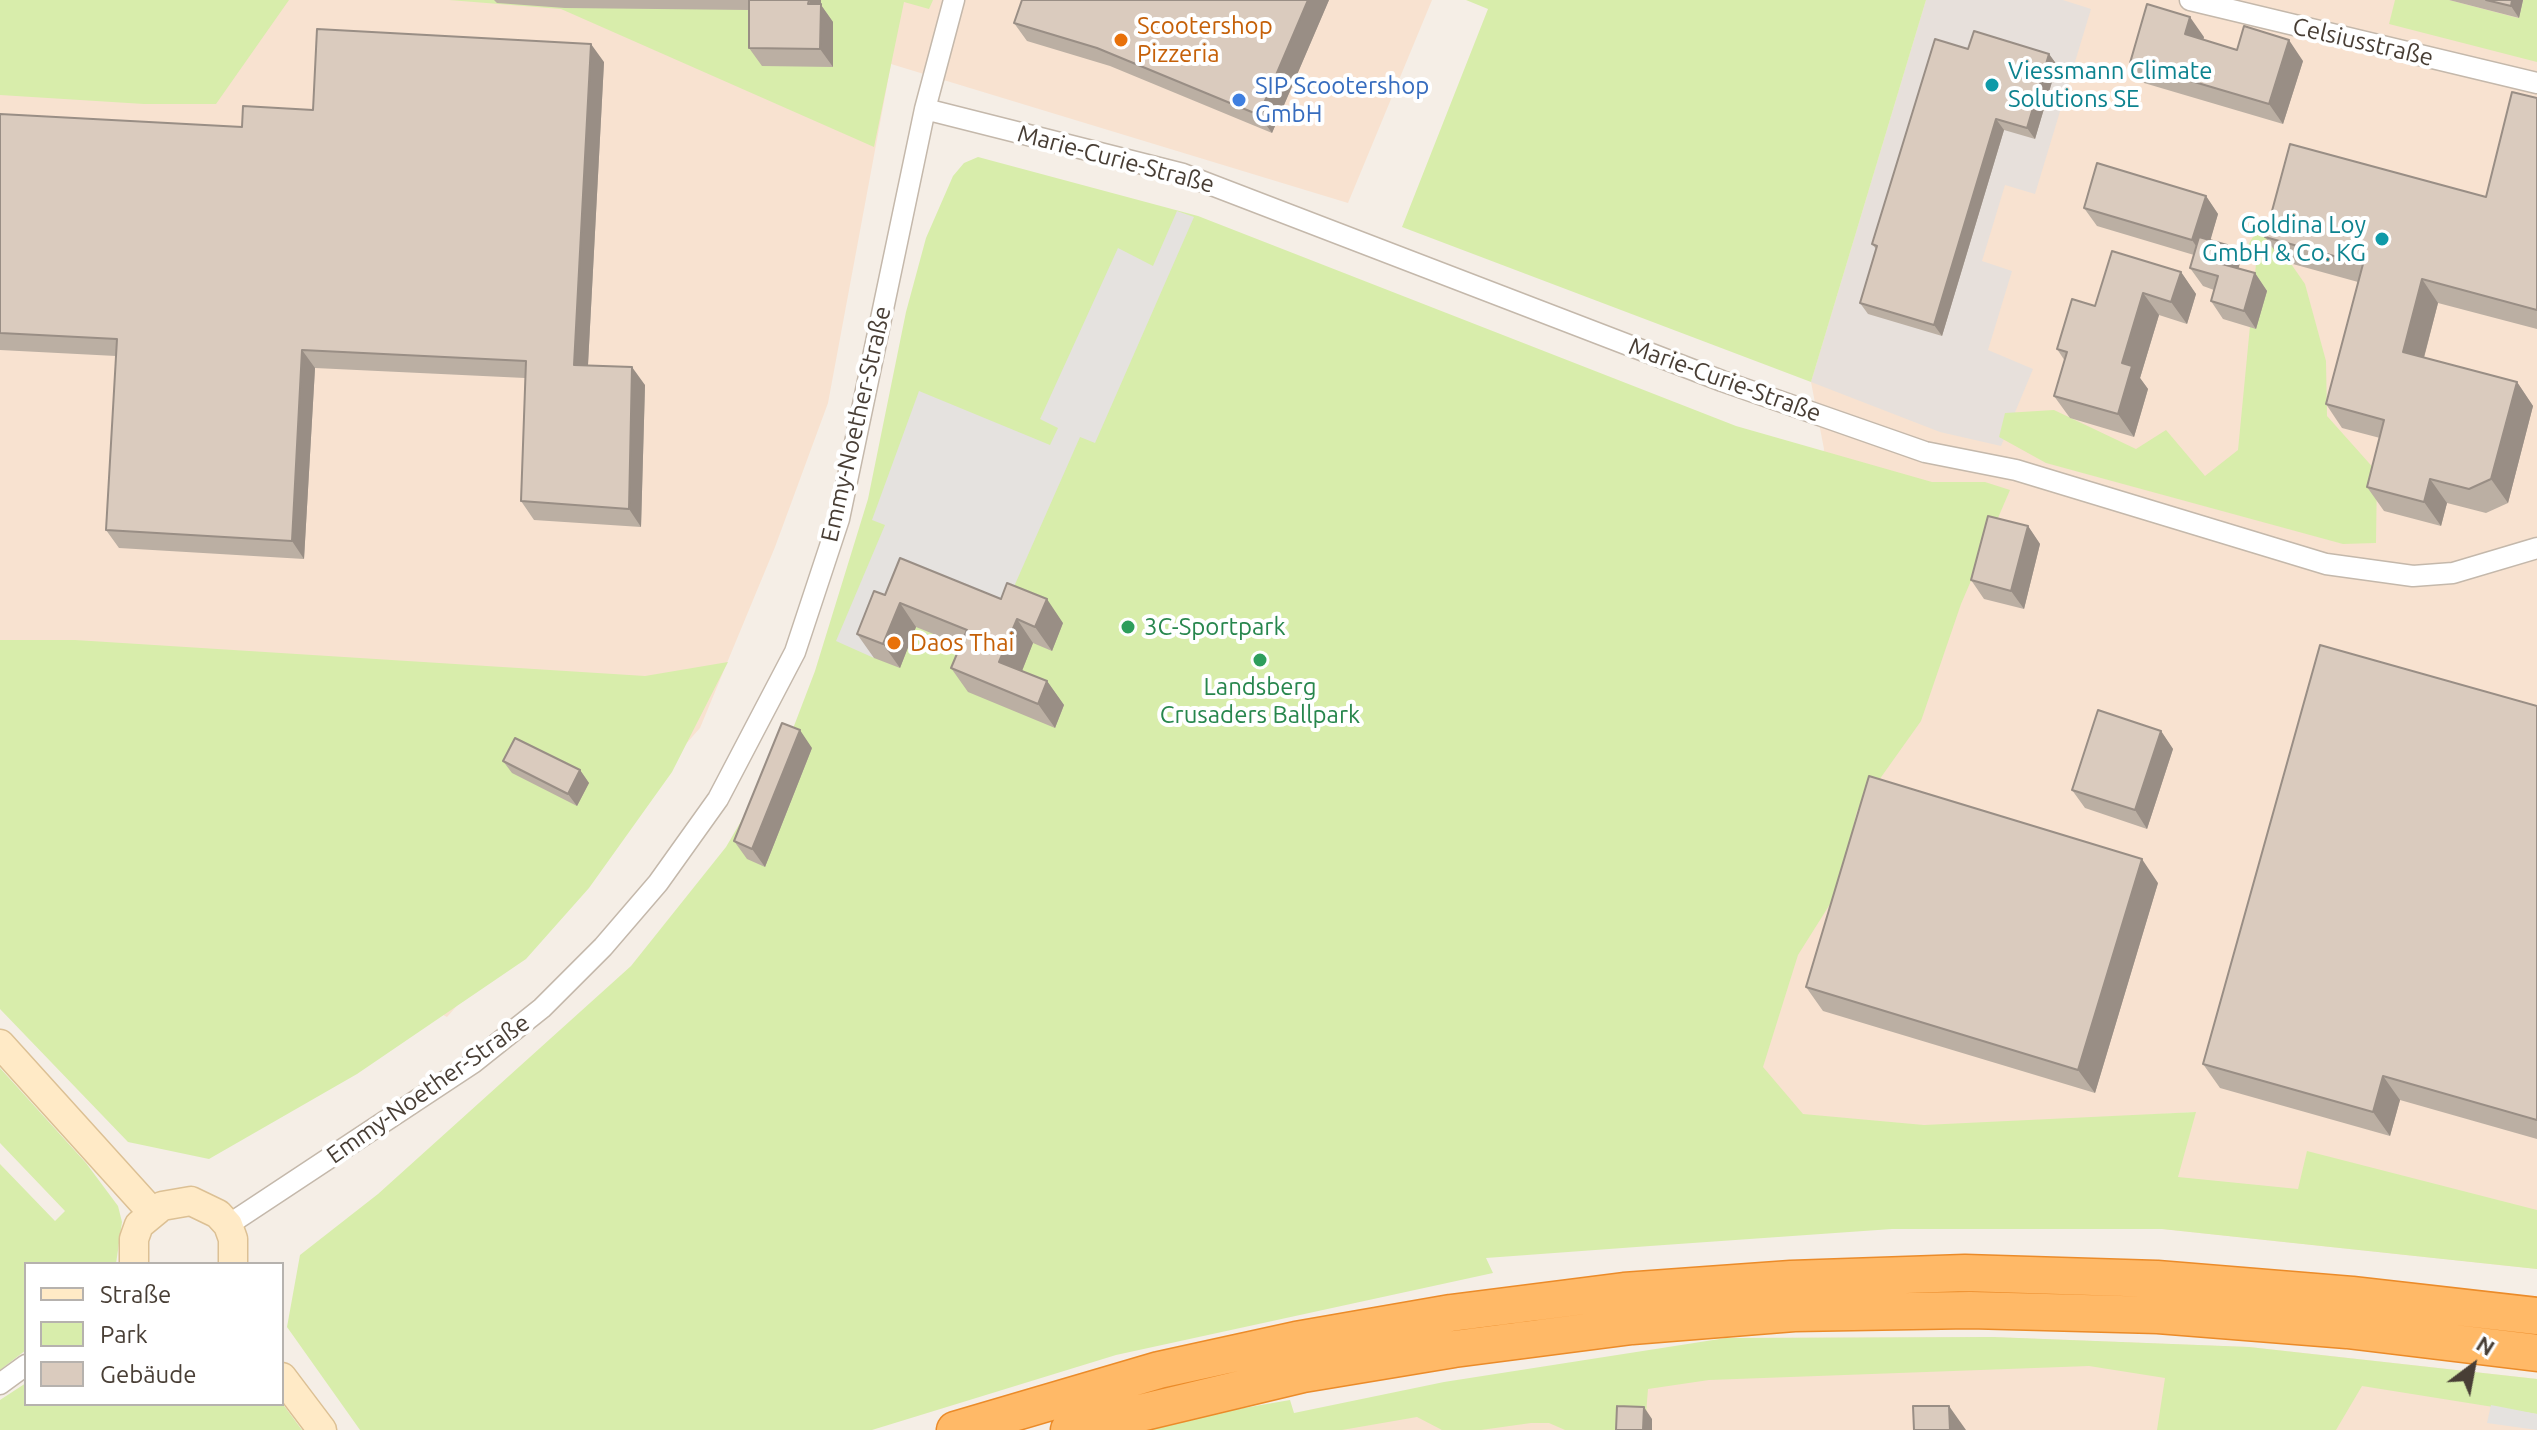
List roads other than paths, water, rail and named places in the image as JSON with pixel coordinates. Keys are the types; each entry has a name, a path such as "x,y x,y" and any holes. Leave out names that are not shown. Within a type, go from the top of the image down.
{"highway":[{"path":"955,1430 1128,1378 1296,1340 1451,1313 1592,1295 1776,1280 1965,1273 2157,1279 2352,1295 2537,1316"},
{"path":"1069,1430 1303,1374 1439,1352 1632,1326 1794,1313 1970,1310 2158,1315 2347,1330 2537,1353"}],"street":[{"name":"Emmy-Noether-Straße","path":"228,1225 473,1063 542,1008 603,947 649,894 718,799 795,652 839,519 925,109 954,0"},
{"name":"Celsiusstraße","path":"2190,0 2537,83"},
{"name":"Marie-Curie-Straße","path":"925,109 1183,174 1722,381 1925,452 2016,470 2326,564 2413,576 2440,574 2537,548"},
{"path":"0,1044 152,1212"},
{"path":"134,1262 134,1239 139,1225 152,1212 176,1202 191,1201 218,1214 228,1225 233,1239 233,1262"},
{"path":"0,1384 24,1366"},
{"path":"284,1380 322,1430"}],"place":[{"name":"Scootershop Pizzeria","path":"1121,40"},
{"name":"Viessmann Climate Solutions SE","path":"1992,85"},
{"name":"SIP Scootershop GmbH","path":"1239,100"},
{"name":"Goldina Loy GmbH & Co. KG","path":"2382,239"},
{"name":"3C-Sportpark","path":"1128,627"},
{"name":"Daos Thai","path":"894,643"},
{"name":"Landsberg Crusaders Ballpark","path":"1260,660"}]}
